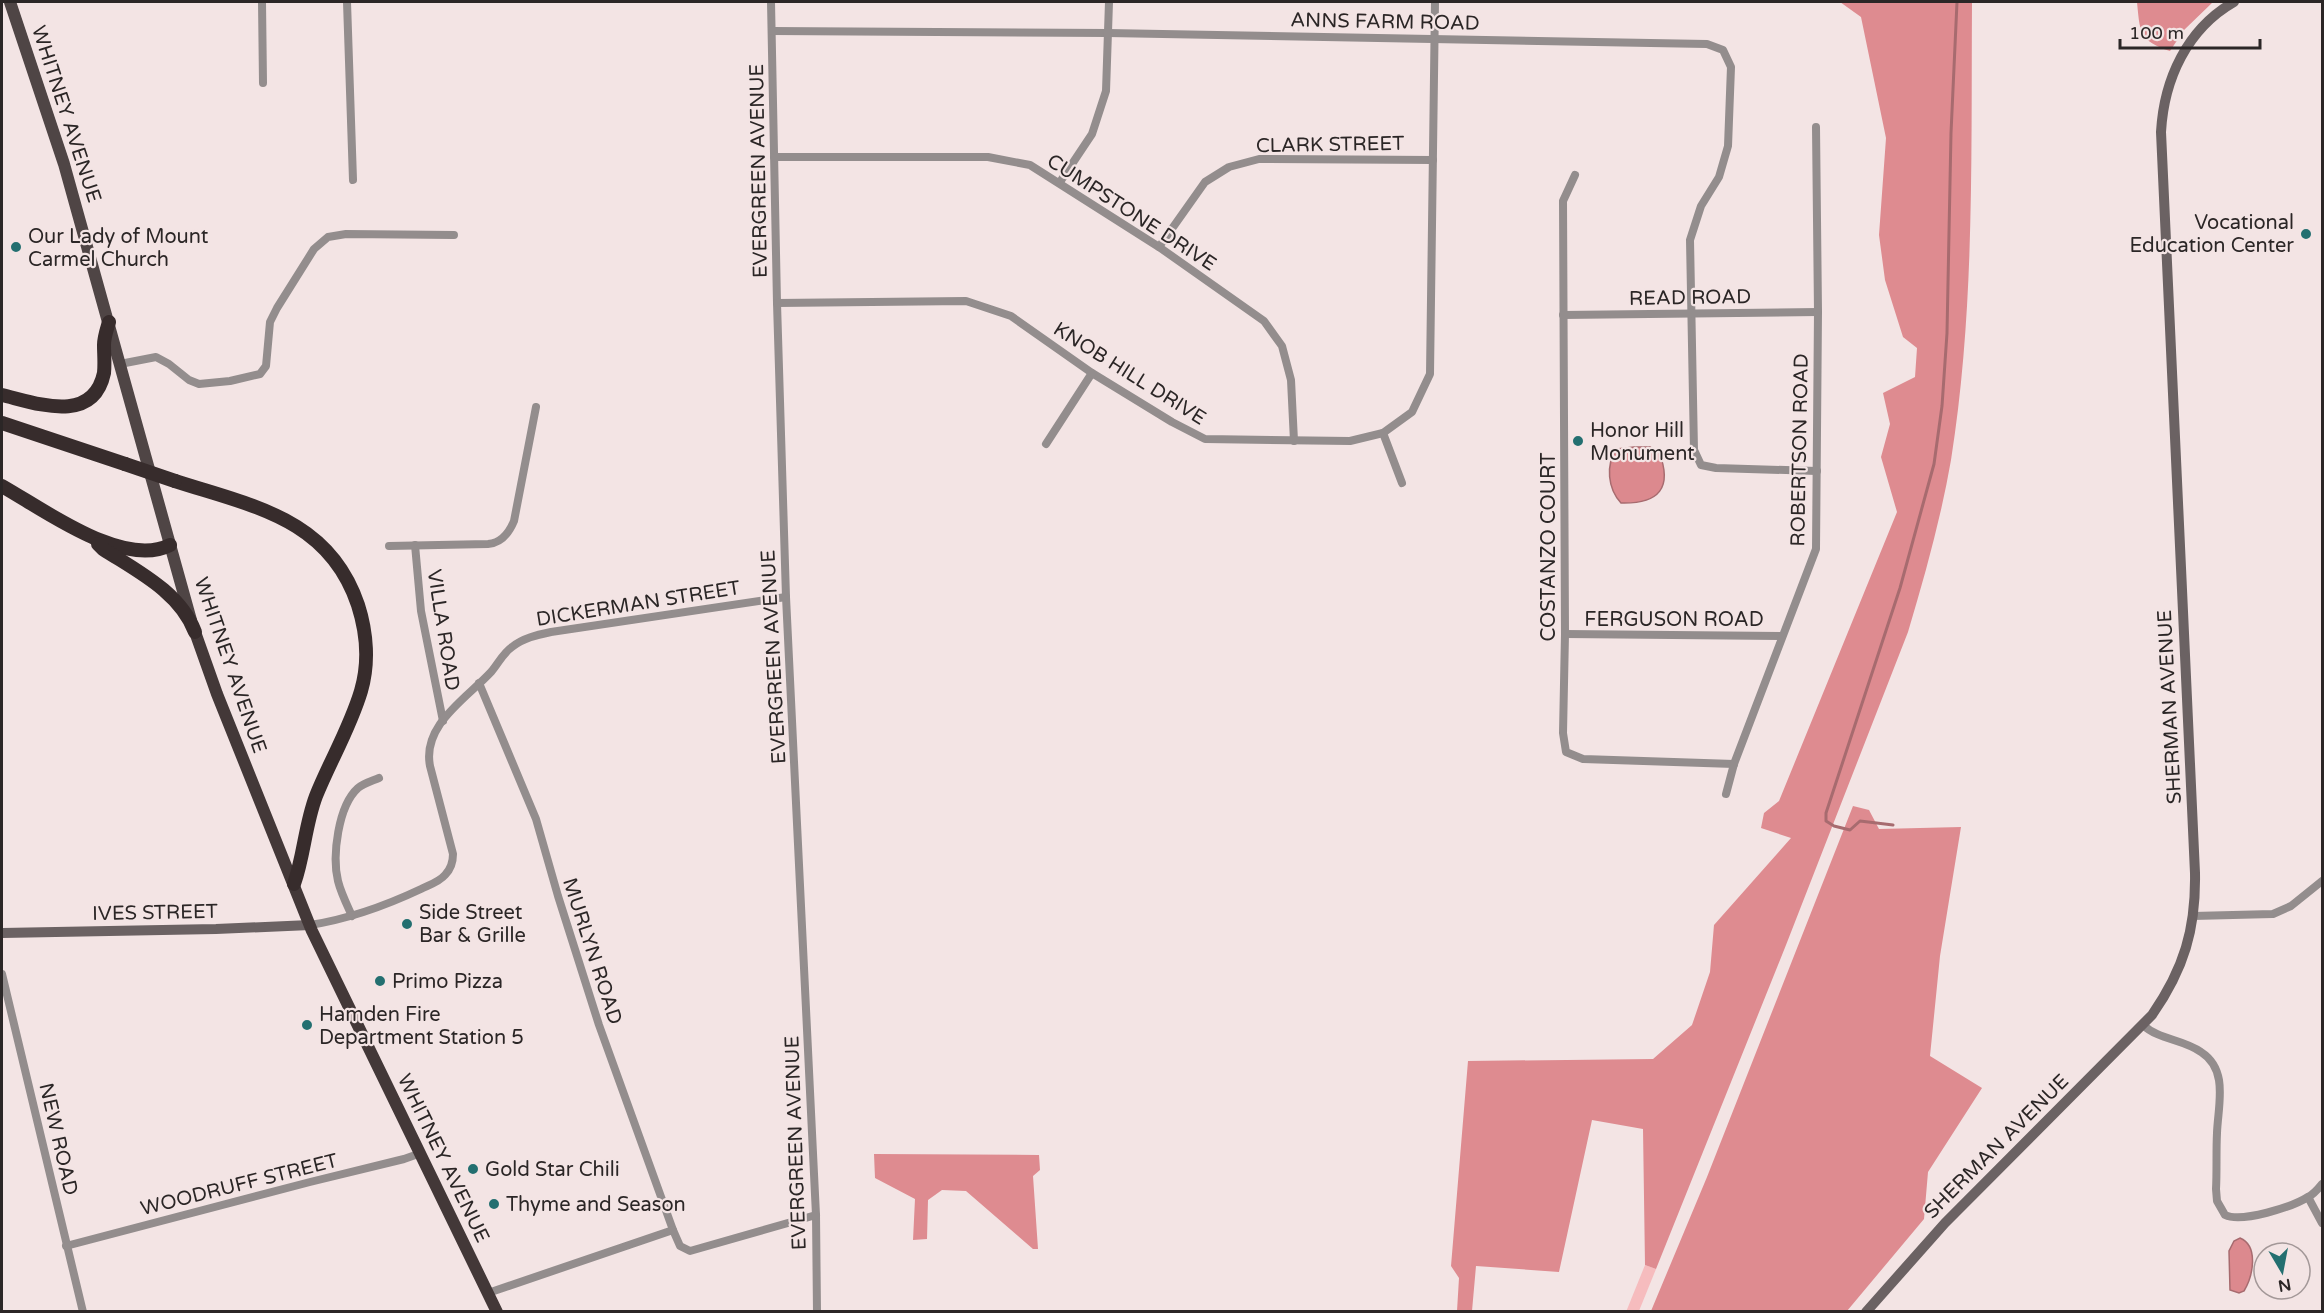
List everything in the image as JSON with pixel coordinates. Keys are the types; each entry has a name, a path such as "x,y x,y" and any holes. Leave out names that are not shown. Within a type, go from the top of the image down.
{"highway":[{"path":"2,396 57,408 70,407 84,401 96,390 102,378 104,342 108,322"},
{"path":"2,423 270,512 305,531 321,544 338,564 351,587 359,609 366,648 363,682 352,717 312,808 294,884"},
{"path":"2,486 96,539 125,549 144,551 170,546"},
{"path":"96,539 103,549 141,572 160,588 184,612 195,632"},
{"name":"WHITNEY AVENUE","path":"195,632 220,703 310,925 496,1311"}],"main road":[{"name":"WHITNEY AVENUE","path":"10,2 56,136 195,632"},
{"name":"SHERMAN AVENUE","path":"1866,1311 1945,1223 2143,1025 2162,1000 2186,952 2193,916 2195,873 2161,132 2164,101 2179,60 2211,19 2234,2"},
{"name":"IVES STREET","path":"2,933 310,925"}],"street":[{"path":"262,2 263,83"},
{"path":"347,2 353,180"},
{"name":"EVERGREEN AVENUE","path":"771,2 786,597 816,1215 817,1311"},
{"path":"1060,182 1092,134 1106,91 1109,2"},
{"name":"KNOB HILL DRIVE","path":"777,303 966,301 1011,316 1092,373 1172,422 1205,439 1350,441 1383,433 1412,412 1430,374 1435,2"},
{"name":"ANNS FARM ROAD","path":"772,31 1435,38 1707,44 1723,50 1731,67 1728,146 1719,177 1701,206 1690,240 1694,450 1701,465 1716,468 1817,471"},
{"name":"ROBERTSON ROAD","path":"1726,794 1734,764 1816,549 1818,312 1816,127"},
{"name":"CUMPSTONE DRIVE","path":"774,157 988,157 1030,165 1159,246 1264,321 1282,346 1291,380 1294,441"},
{"name":"CLARK STREET","path":"1159,246 1205,182 1229,166 1259,159 1433,160"},
{"name":"COSTANZO COURT","path":"1575,175 1563,201 1565,634 1563,733 1566,752 1583,759 1734,764"},
{"path":"120,364 156,357 189,380 199,384 260,374 267,366 270,322 314,249 328,237 346,234 454,235"},
{"name":"READ ROAD","path":"1563,315 1818,312"},
{"path":"1047,444 1092,373"},
{"path":"389,546 500,541 510,530 514,521 536,407"},
{"path":"1383,433 1402,483"},
{"name":"VILLA ROAD","path":"415,545 421,611 443,721"},
{"name":"DICKERMAN STREET","path":"310,925 352,916 401,898 438,881 446,874 451,867 452,848 428,756 431,739 443,721 510,648 533,636 786,597"},
{"name":"FERGUSON ROAD","path":"1565,634 1782,636"},
{"name":"MURLYN ROAD","path":"479,683 536,819 599,1025 674,1230"},
{"path":"352,916 337,876 339,830 354,793 362,786 379,778"},
{"path":"2193,916 2273,914 2291,906 2322,881"},
{"name":"NEW ROAD","path":"2,974 83,1311"},
{"path":"2143,1025 2154,1034 2201,1051 2215,1066 2220,1087 2216,1189 2217,1201 2225,1215 2240,1218 2250,1216 2308,1197 2322,1184"},
{"name":"WOODRUFF STREET","path":"66,1246 310,1182 404,1160 421,1153"},
{"path":"2308,1197 2322,1223"},
{"path":"488,1293 674,1230 680,1246 690,1251 816,1215"}],"shaded area":[{"path":"1840,2 1972,2 1970,231 1959,403 1947,482 1908,632 1656,1269 1645,1265 1643,1129 1592,1120 1559,1272 1476,1266 1472,1311 1457,1311 1459,1278 1451,1266 1468,1061 1653,1059 1692,1025 1710,972 1714,925 1791,838 1761,828 1764,813 1779,801 1897,512 1881,457 1890,424 1883,393 1915,377 1917,348 1903,337 1885,280 1879,235 1886,138 1861,17"},
{"path":"2137,2 2213,2 2184,30 2170,51 2152,43 2143,34"},
{"path":"1650,447 1659,452 1663,465 1663,484 1660,491 1645,501 1621,503 1611,484 1611,462 1617,449"},
{"path":"1853,806 1869,810 1879,829 1961,827 1940,956 1930,1056 1982,1088 1928,1172 1924,1219 1847,1311 1651,1311 1707,1177"},
{"path":"874,1154 1039,1155 1040,1170 1033,1176 1038,1249 1033,1249 966,1191 942,1190 928,1200 927,1239 913,1240 915,1199 875,1178"},
{"path":"2240,1238 2246,1242 2252,1254 2250,1278 2244,1291 2239,1293 2230,1290 2229,1251 2234,1241"},
{"path":"1645,1265 1656,1269 1639,1311 1626,1312"}],"waterway":[{"path":"1893,825 1860,821 1850,830 1834,826 1826,821 1826,813 1900,588 1934,464 1942,406 1947,333 1951,133 1957,2"}],"place":[{"name":"Vocational Education Center","path":"2306,234"},
{"name":"Our Lady of Mount Carmel Church","path":"16,247"},
{"name":"Honor Hill Monument","path":"1578,441"},
{"name":"Side Street Bar & Grille","path":"407,924"},
{"name":"Primo Pizza","path":"380,981"},
{"name":"Hamden Fire Department Station 5","path":"307,1025"},
{"name":"Gold Star Chili","path":"473,1169"},
{"name":"Thyme and Season","path":"494,1204"}]}
